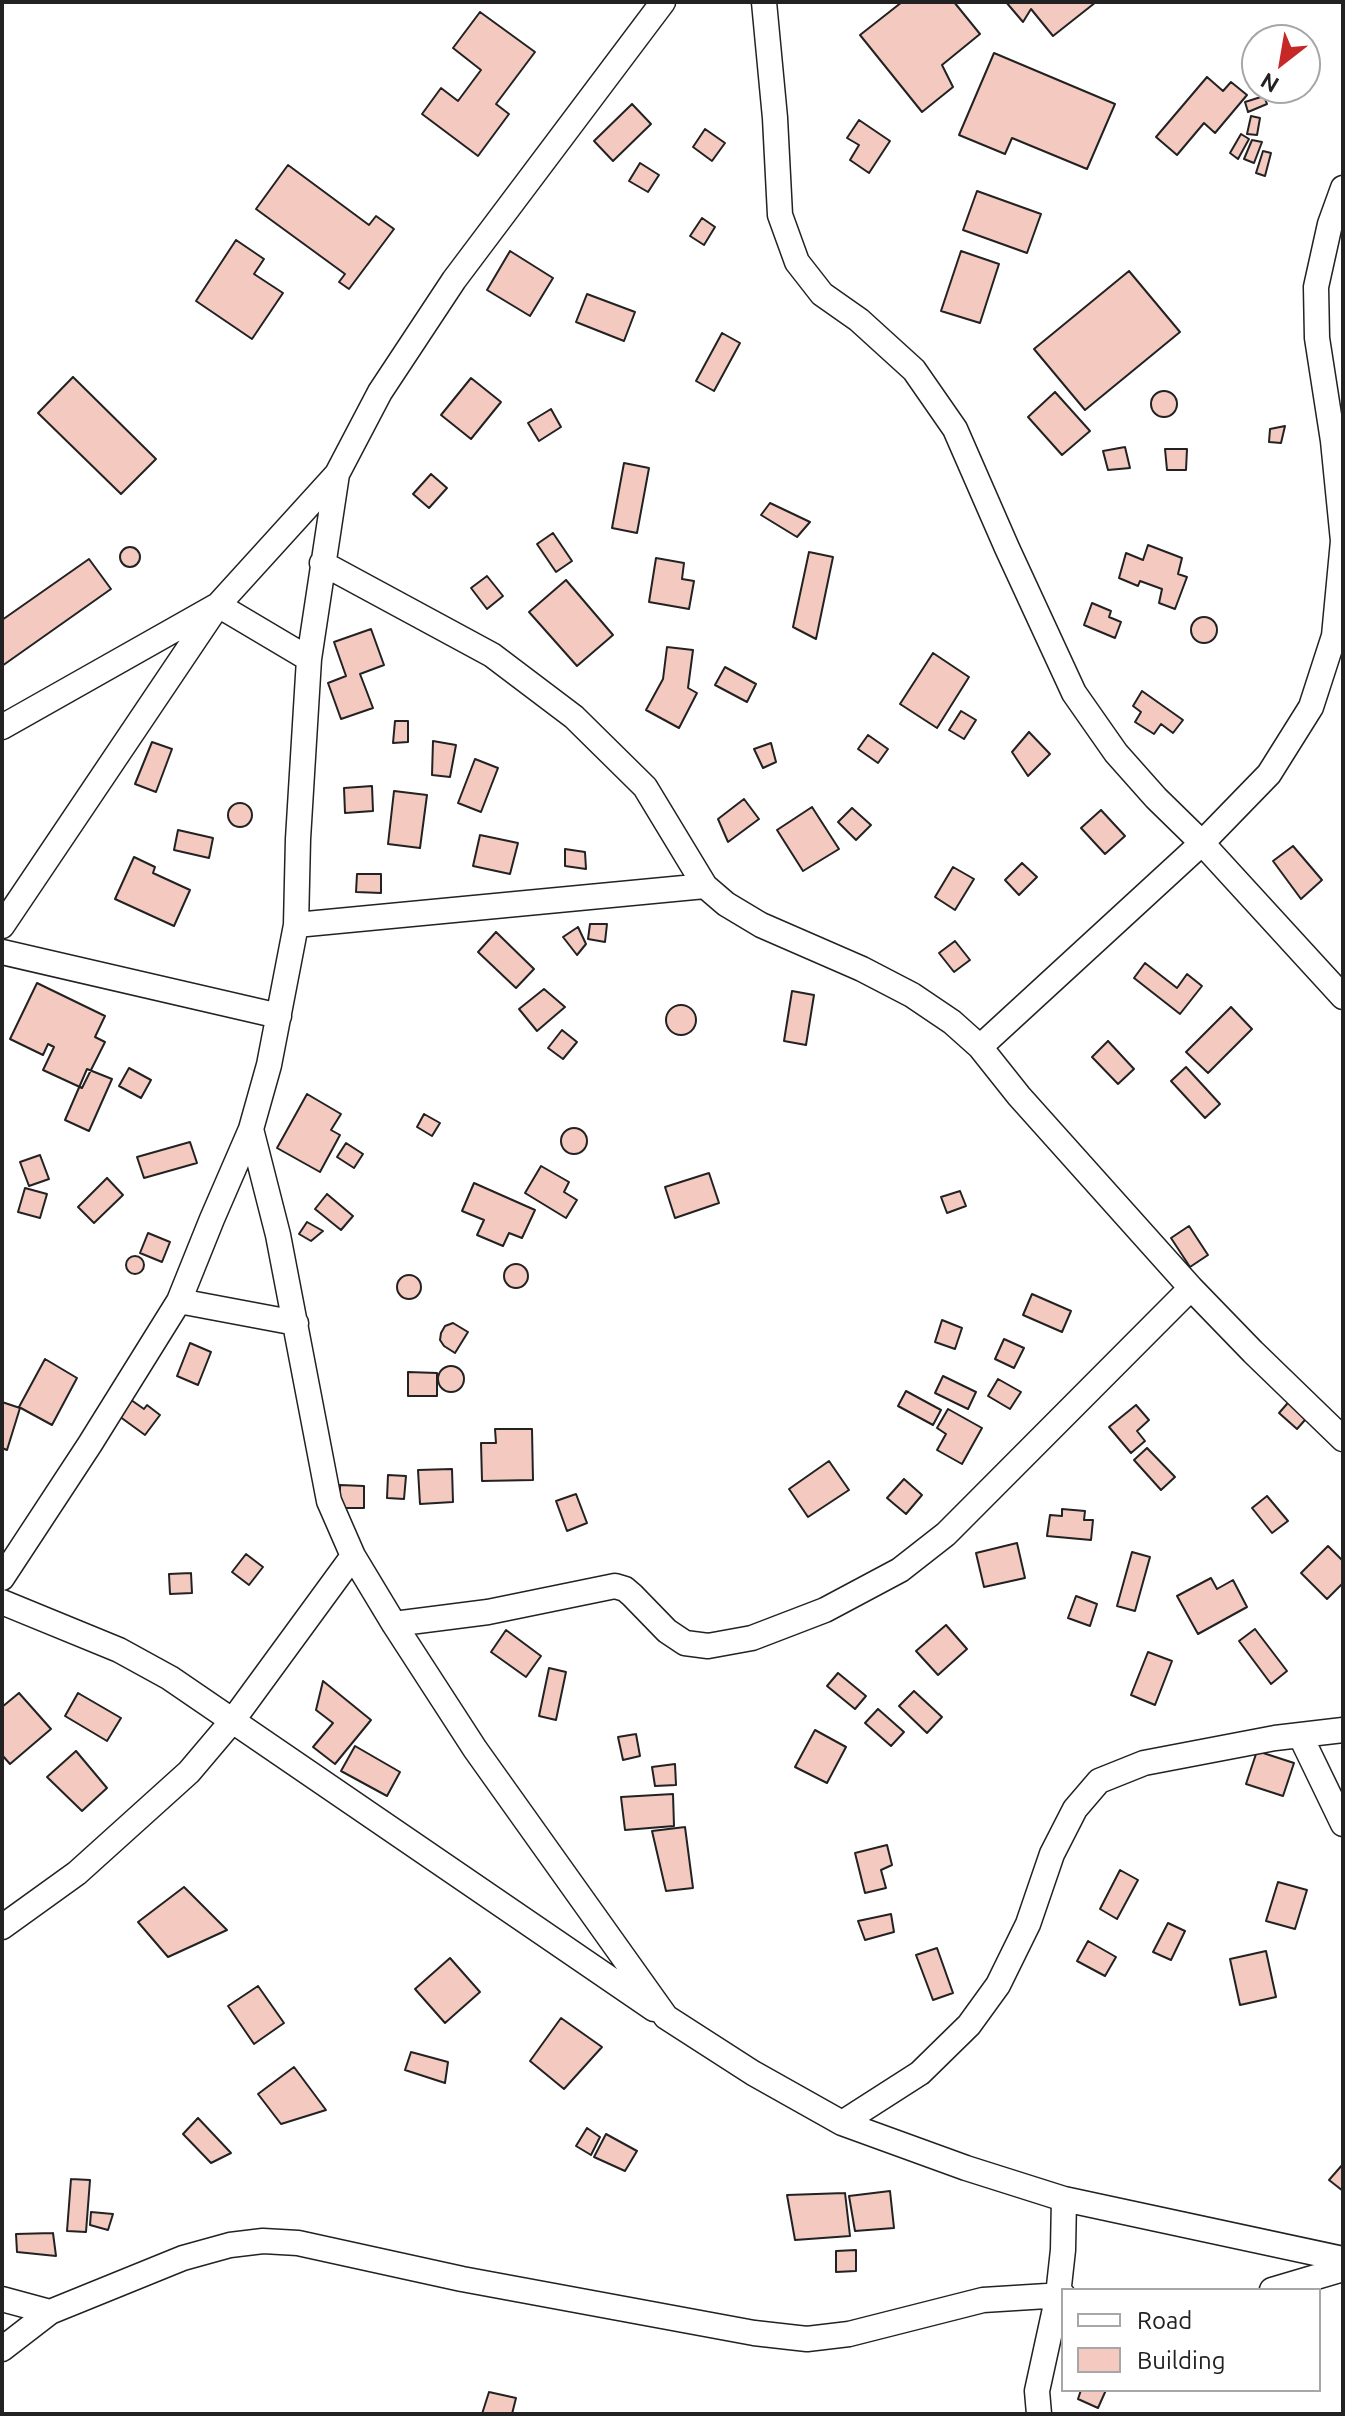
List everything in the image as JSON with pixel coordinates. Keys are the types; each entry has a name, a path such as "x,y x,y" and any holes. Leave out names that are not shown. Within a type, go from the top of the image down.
{"street":[{"path":"2,926 218,605 337,474 380,392 454,280 663,2"},
{"path":"764,2 780,215 797,262 822,294 859,320 914,370 955,429 1074,693 1116,753 1343,997"},
{"path":"980,1047 1202,843 1269,774 1311,707 1334,636 1343,541 1333,441 1317,338 1316,287 1330,224 1343,188"},
{"path":"2,1578 179,1301 251,1129 269,1065 296,925 309,659 337,474"},
{"path":"322,563 492,655 574,717 645,787 705,886 726,904 761,925 862,969 912,995 952,1022 980,1047 1019,1096 1191,1288 1343,1439"},
{"path":"218,605 309,659"},
{"path":"2,727 218,605"},
{"path":"296,925 705,886"},
{"path":"2,952 279,1016"},
{"path":"251,1129 278,1235 329,1501 353,1556 475,1749 666,2017"},
{"path":"394,1624 488,1612 615,1586 625,1589 667,1631 685,1643 708,1646 752,1638 825,1610 900,1570 946,1534 1191,1288"},
{"path":"179,1301 296,1323"},
{"path":"2,1927 77,1873 178,1782 233,1720 353,1556"},
{"path":"2,1602 119,1650 170,1678 666,2017 753,2073 842,2123 966,2168 1064,2199 1343,2259"},
{"path":"842,2123 920,2073 976,2015 998,1985 1028,1924 1052,1854 1075,1809 1099,1781 1144,1763 1343,1730"},
{"path":"1300,1735 1343,1824"},
{"path":"1061,2288 1064,2199"},
{"path":"2,2349 50,2312 183,2258 230,2245 263,2241 298,2243 556,2297 754,2333 807,2339 849,2334 983,2300 1061,2295 1037,2391 1039,2414"},
{"path":"1279,2288 1343,2269"},
{"path":"2,2299 50,2312"}],"building":[{"path":"902,2 954,2 980,34 942,65 953,87 922,112 860,35"},
{"path":"1006,2 1096,2 1053,36 1031,9 1023,22"},
{"path":"480,12 535,52 496,104 509,114 478,156 422,114 441,88 458,101 481,70 453,48"},
{"path":"994,53 1115,104 1087,169 1012,138 1005,154 959,135"},
{"path":"1207,77 1223,91 1231,82 1241,90 1241,102 1215,133 1204,123 1177,155 1156,137"},
{"path":"632,104 651,124 613,161 594,141"},
{"path":"1246,104 1267,104 1248,112"},
{"path":"1251,116 1260,118 1257,135 1247,134"},
{"path":"859,120 890,141 869,173 850,160 859,145 847,138"},
{"path":"705,129 725,143 712,161 693,147"},
{"path":"1241,134 1249,139 1238,159 1230,153"},
{"path":"1252,140 1262,142 1254,163 1244,159"},
{"path":"1263,151 1271,153 1265,176 1256,173"},
{"path":"640,163 659,175 648,192 629,181"},
{"path":"288,165 369,225 376,216 394,229 349,289 339,282 345,274 256,209"},
{"path":"977,191 1041,214 1027,253 963,230"},
{"path":"702,218 715,227 704,245 690,236"},
{"path":"236,240 264,259 254,274 283,293 252,339 196,301"},
{"path":"510,251 553,278 530,316 487,290"},
{"path":"961,251 999,264 980,323 941,311"},
{"path":"1129,271 1180,332 1085,410 1034,349"},
{"path":"587,294 635,312 624,341 576,322"},
{"path":"722,333 740,343 714,391 696,381"},
{"path":"73,377 156,459 121,494 38,413"},
{"path":"471,378 501,402 471,439 441,415"},
{"path":"1164,391 1173,395 1177,404 1173,413 1164,417 1155,413 1151,404 1155,395"},
{"path":"1055,392 1090,431 1062,455 1028,417"},
{"path":"551,409 561,427 539,441 528,423"},
{"path":"1285,426 1281,443 1269,442 1270,429"},
{"path":"1125,447 1130,468 1108,470 1103,451"},
{"path":"1165,449 1187,449 1186,470 1167,470"},
{"path":"624,463 649,468 637,533 612,528"},
{"path":"431,474 447,488 429,508 413,494"},
{"path":"770,503 810,522 797,537 761,515"},
{"path":"553,533 572,561 556,572 537,544"},
{"path":"1148,545 1182,558 1178,574 1187,577 1175,609 1159,603 1162,589 1140,581 1138,586 1119,578 1126,553 1143,560"},
{"path":"130,547 137,550 140,557 137,564 130,567 123,564 120,557 123,550"},
{"path":"809,552 833,557 816,639 793,627"},
{"path":"656,558 684,563 682,579 694,581 689,609 649,602"},
{"path":"89,559 111,589 2,666 2,620"},
{"path":"487,576 503,596 487,609 471,588"},
{"path":"566,580 613,635 577,666 529,612"},
{"path":"1092,603 1111,611 1109,617 1121,622 1115,638 1084,625"},
{"path":"1204,617 1213,621 1217,630 1213,639 1204,643 1195,639 1191,630 1195,621"},
{"path":"371,629 384,665 360,674 373,708 341,719 328,683 346,676 334,642"},
{"path":"667,647 693,650 688,688 697,693 679,728 646,710 663,679"},
{"path":"933,653 969,677 937,728 900,704"},
{"path":"725,667 756,684 747,702 715,685"},
{"path":"1142,691 1183,720 1173,733 1161,724 1154,734 1135,722 1141,712 1133,706"},
{"path":"961,711 976,720 964,739 949,730"},
{"path":"395,721 408,721 408,742 393,743"},
{"path":"1029,732 1050,754 1028,776 1012,752"},
{"path":"868,735 888,749 878,763 858,749"},
{"path":"433,741 456,745 450,777 432,775"},
{"path":"152,742 172,749 156,792 135,784"},
{"path":"771,743 776,762 763,768 754,749"},
{"path":"475,759 498,768 481,812 458,803"},
{"path":"372,786 373,811 345,813 344,788"},
{"path":"394,791 427,795 420,848 388,844"},
{"path":"744,799 759,819 728,842 718,819"},
{"path":"240,803 251,810 252,815 245,826 240,827 229,820 228,815 235,804"},
{"path":"812,807 839,849 803,871 777,830"},
{"path":"852,808 871,825 856,840 838,822"},
{"path":"1101,810 1125,836 1105,854 1081,828"},
{"path":"178,830 213,838 209,858 174,850"},
{"path":"480,835 518,843 510,874 473,866"},
{"path":"1293,846 1322,880 1301,899 1273,861"},
{"path":"565,849 585,852 586,869 565,866"},
{"path":"134,857 155,867 153,873 190,890 174,926 115,899"},
{"path":"1022,863 1037,877 1019,895 1005,880"},
{"path":"953,867 974,879 955,910 935,897"},
{"path":"357,874 381,874 381,893 356,892"},
{"path":"590,924 607,924 605,942 588,939"},
{"path":"578,927 586,944 577,955 563,937"},
{"path":"496,932 534,969 516,988 478,952"},
{"path":"955,941 970,960 954,972 939,953"},
{"path":"1145,963 1177,988 1187,974 1202,986 1180,1014 1134,978"},
{"path":"37,983 105,1016 95,1037 105,1042 82,1088 43,1070 54,1047 48,1044 43,1055 10,1039"},
{"path":"544,989 565,1007 537,1031 519,1009"},
{"path":"792,991 814,995 806,1045 784,1041"},
{"path":"681,1005 692,1009 696,1020 692,1031 681,1035 670,1031 666,1020 670,1009"},
{"path":"1231,1007 1252,1029 1208,1073 1186,1052"},
{"path":"562,1030 577,1042 563,1059 548,1048"},
{"path":"1108,1041 1134,1069 1118,1084 1092,1057"},
{"path":"1186,1067 1220,1104 1205,1118 1171,1081"},
{"path":"129,1068 151,1080 141,1098 119,1086"},
{"path":"87,1069 112,1079 89,1131 65,1120"},
{"path":"307,1094 341,1114 331,1130 340,1135 320,1172 277,1148"},
{"path":"424,1114 440,1123 432,1136 417,1127"},
{"path":"574,1128 583,1132 587,1141 583,1150 574,1154 565,1150 561,1141 565,1132"},
{"path":"190,1142 197,1163 144,1178 137,1157"},
{"path":"346,1143 363,1154 354,1168 337,1157"},
{"path":"40,1155 49,1179 29,1186 20,1162"},
{"path":"541,1166 569,1182 564,1192 577,1200 566,1218 525,1193"},
{"path":"709,1173 719,1203 675,1218 665,1187"},
{"path":"107,1178 123,1195 94,1223 78,1207"},
{"path":"474,1183 535,1210 522,1238 509,1233 503,1246 477,1235 484,1220 462,1211"},
{"path":"25,1188 47,1194 40,1218 18,1212"},
{"path":"960,1191 966,1206 947,1213 941,1197"},
{"path":"327,1194 353,1216 341,1230 315,1209"},
{"path":"307,1222 323,1231 311,1241 299,1234"},
{"path":"1189,1226 1208,1255 1190,1267 1171,1238"},
{"path":"148,1233 170,1242 162,1262 140,1253"},
{"path":"135,1256 144,1265 135,1274 126,1265"},
{"path":"516,1264 527,1271 528,1276 521,1287 516,1288 505,1281 504,1276 511,1265"},
{"path":"409,1275 420,1282 421,1287 414,1298 409,1299 398,1292 397,1287 404,1276"},
{"path":"1032,1294 1071,1311 1062,1332 1023,1315"},
{"path":"942,1320 962,1328 955,1349 935,1342"},
{"path":"453,1323 468,1332 455,1353 440,1340 445,1326"},
{"path":"1004,1339 1024,1348 1014,1368 995,1359"},
{"path":"190,1343 211,1352 198,1385 177,1376"},
{"path":"45,1359 77,1378 52,1425 19,1407"},
{"path":"451,1366 460,1370 464,1379 460,1388 451,1392 442,1388 438,1379 442,1370"},
{"path":"408,1372 437,1373 437,1396 408,1396"},
{"path":"943,1376 976,1392 968,1409 935,1393"},
{"path":"998,1379 1021,1392 1010,1409 988,1396"},
{"path":"906,1391 941,1410 933,1425 898,1406"},
{"path":"124,1395 144,1409 147,1405 160,1415 145,1435 112,1411"},
{"path":"1294,1396 1312,1412 1297,1429 1279,1413"},
{"path":"2,1402 20,1408 7,1450 2,1448"},
{"path":"1136,1405 1149,1420 1137,1431 1145,1441 1131,1453 1109,1427"},
{"path":"948,1409 982,1428 962,1464 937,1450 946,1434 937,1428"},
{"path":"495,1429 532,1429 533,1480 482,1481 481,1443 496,1443"},
{"path":"1147,1448 1175,1477 1161,1490 1134,1460"},
{"path":"829,1461 849,1490 808,1517 789,1489"},
{"path":"452,1469 453,1502 420,1504 418,1470"},
{"path":"388,1475 406,1476 404,1499 387,1498"},
{"path":"904,1479 922,1495 906,1514 887,1498"},
{"path":"340,1485 364,1486 364,1508 340,1508"},
{"path":"576,1494 587,1523 567,1531 556,1501"},
{"path":"1267,1496 1288,1521 1272,1533 1252,1508"},
{"path":"1062,1509 1085,1511 1084,1520 1093,1520 1091,1540 1047,1536 1050,1515 1062,1516"},
{"path":"1017,1543 1025,1578 984,1587 976,1553"},
{"path":"1328,1546 1343,1561 1343,1583 1327,1599 1301,1573"},
{"path":"1132,1552 1150,1557 1135,1611 1117,1606"},
{"path":"246,1554 263,1567 249,1585 232,1572"},
{"path":"191,1573 192,1593 170,1594 169,1574"},
{"path":"1211,1578 1217,1589 1233,1580 1247,1607 1198,1634 1177,1596"},
{"path":"1076,1596 1097,1604 1090,1626 1068,1618"},
{"path":"946,1625 967,1649 938,1675 916,1651"},
{"path":"1255,1629 1287,1671 1271,1684 1239,1641"},
{"path":"506,1630 541,1656 526,1677 491,1652"},
{"path":"1148,1652 1172,1661 1155,1705 1131,1695"},
{"path":"549,1668 566,1672 556,1720 539,1716"},
{"path":"838,1673 866,1696 855,1709 827,1686"},
{"path":"323,1681 371,1720 335,1764 313,1747 333,1723 316,1710"},
{"path":"914,1691 942,1717 927,1733 899,1706"},
{"path":"19,1693 51,1729 10,1764 2,1755 2,1707"},
{"path":"78,1693 121,1718 107,1741 65,1716"},
{"path":"878,1709 904,1732 891,1746 865,1723"},
{"path":"815,1730 846,1747 827,1783 795,1767"},
{"path":"636,1734 640,1756 623,1760 618,1737"},
{"path":"355,1746 400,1772 387,1796 341,1771"},
{"path":"76,1751 107,1788 82,1811 47,1777"},
{"path":"1257,1751 1294,1763 1283,1796 1246,1784"},
{"path":"675,1764 676,1785 655,1786 652,1767"},
{"path":"673,1794 674,1826 625,1830 621,1797"},
{"path":"685,1827 693,1888 666,1891 652,1831"},
{"path":"887,1845 892,1865 881,1870 886,1888 865,1893 855,1853"},
{"path":"1120,1870 1138,1880 1117,1919 1100,1909"},
{"path":"1278,1882 1307,1890 1295,1929 1266,1921"},
{"path":"184,1887 227,1930 168,1957 138,1922"},
{"path":"891,1914 894,1932 865,1940 858,1921"},
{"path":"1168,1923 1185,1931 1171,1960 1153,1952"},
{"path":"1088,1941 1116,1957 1105,1976 1077,1961"},
{"path":"937,1948 953,1993 933,2000 916,1955"},
{"path":"1266,1951 1276,1997 1240,2005 1230,1959"},
{"path":"450,1958 480,1992 445,2023 415,1989"},
{"path":"258,1986 284,2023 254,2044 228,2006"},
{"path":"561,2018 602,2047 564,2089 530,2061"},
{"path":"411,2052 448,2062 445,2083 405,2070"},
{"path":"294,2067 326,2110 281,2124 258,2094"},
{"path":"198,2118 231,2153 211,2163 183,2134"},
{"path":"587,2128 600,2137 591,2155 576,2146"},
{"path":"606,2134 637,2151 625,2171 594,2157"},
{"path":"1343,2164 1343,2191 1329,2180"},
{"path":"71,2179 90,2180 86,2232 67,2231"},
{"path":"890,2191 894,2228 855,2231 849,2196"},
{"path":"845,2193 850,2236 795,2240 787,2195"},
{"path":"91,2212 113,2214 108,2230 90,2225"},
{"path":"53,2233 56,2256 17,2252 16,2234"},
{"path":"856,2250 856,2271 836,2272 836,2251"},
{"path":"489,2392 516,2398 512,2414 482,2414"},
{"path":"1080,2392 1105,2392 1098,2408 1078,2399"}]}
